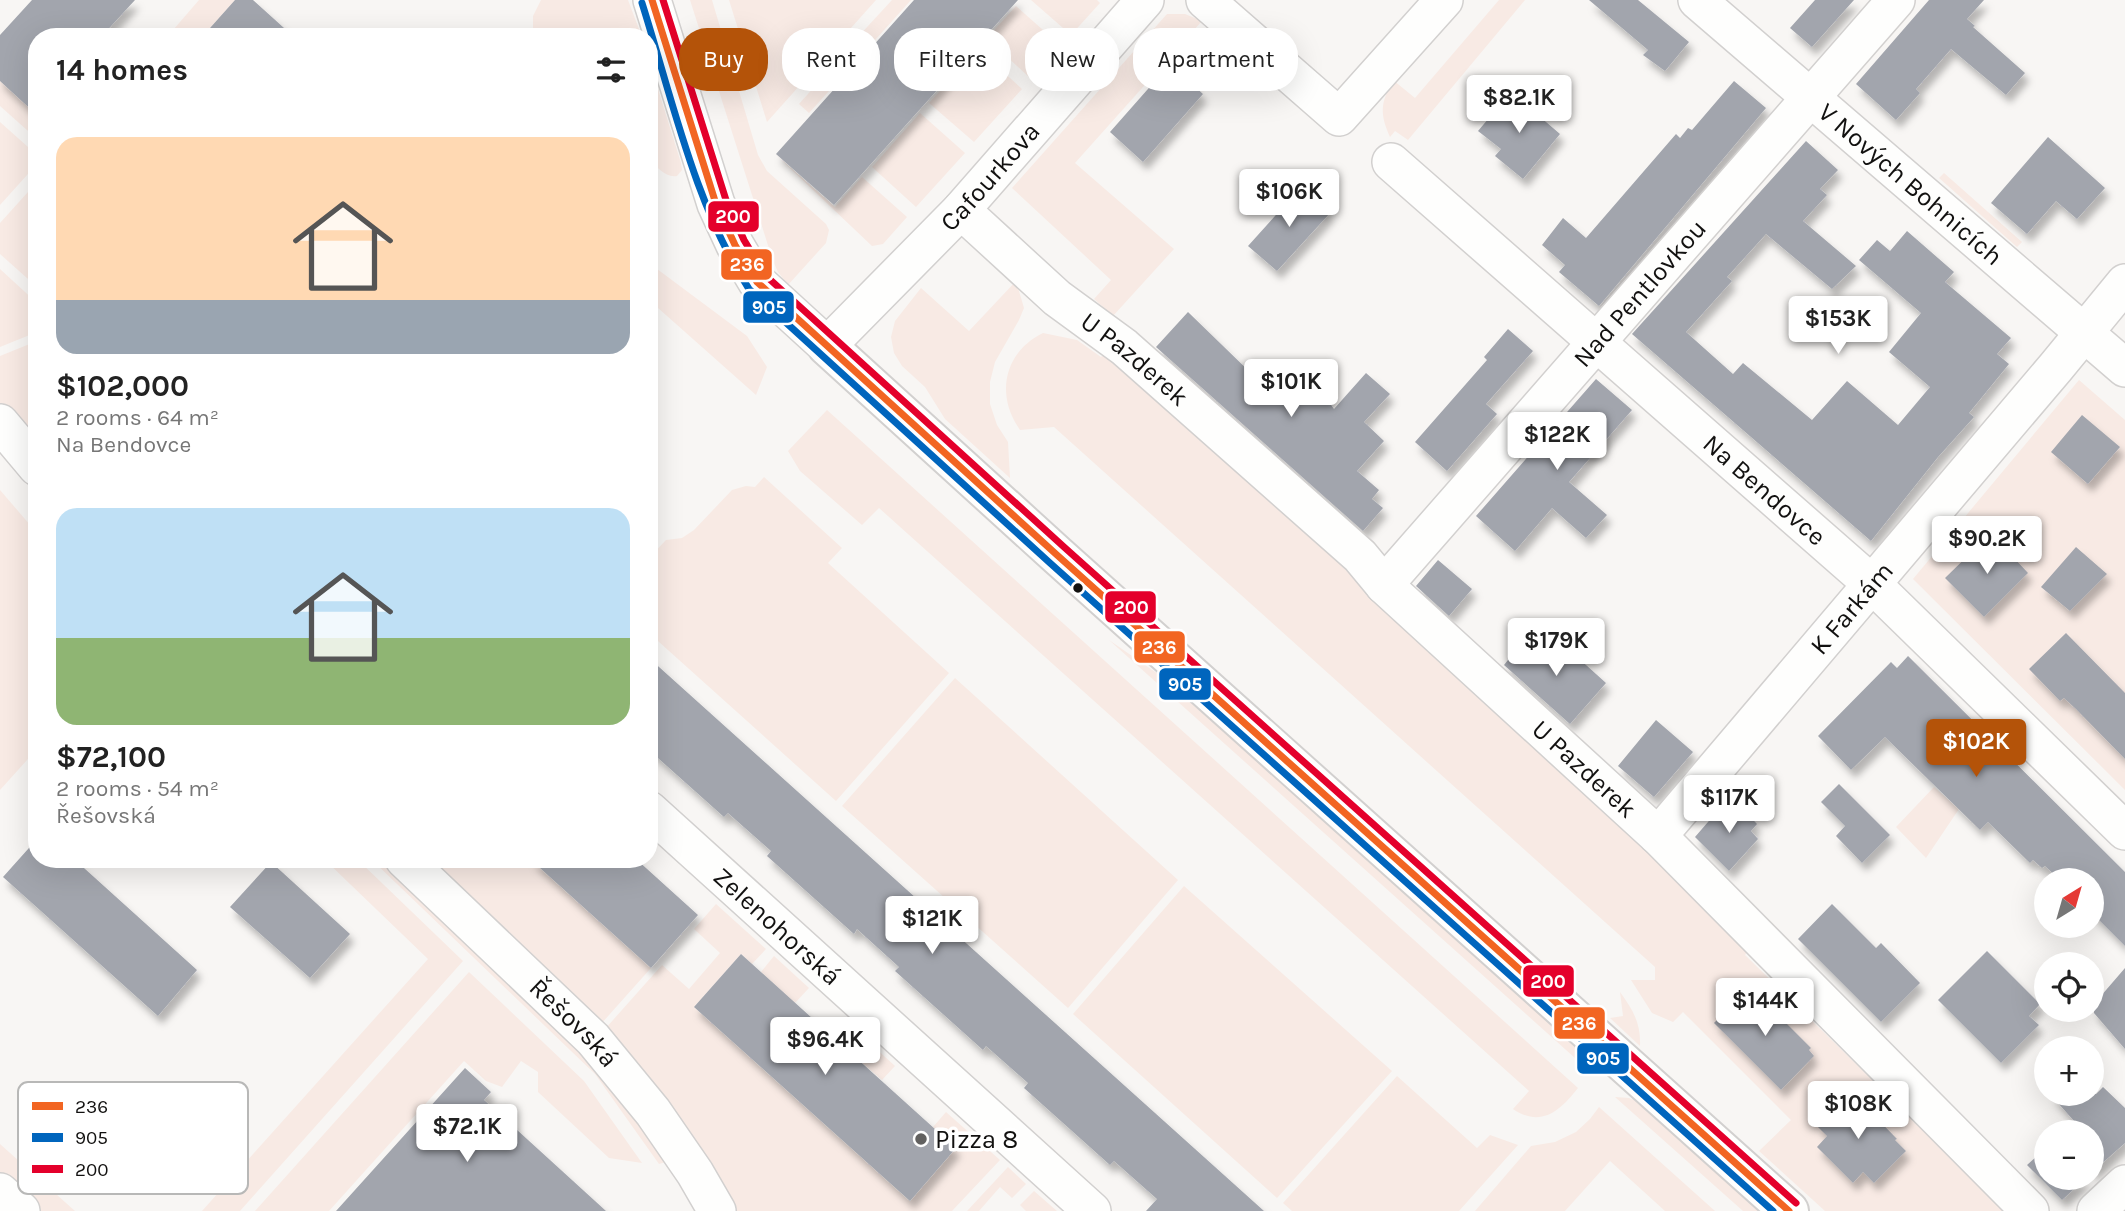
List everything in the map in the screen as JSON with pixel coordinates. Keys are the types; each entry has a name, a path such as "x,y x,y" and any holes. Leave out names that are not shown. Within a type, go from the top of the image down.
{"street":[{"path":"652,0 716,204 735,245 757,282 1790,1211"},
{"name":"Cafourkova","path":"827,346 961,210 1145,0"},
{"path":"1205,0 1339,117 1444,0"},
{"name":"V Nových Bohnicích","path":"1697,0 2125,368"},
{"name":"Nad Pentlovkou","path":"1384,585 1896,0"},
{"name":"Na Bendovce","path":"1391,162 1872,584 2125,831"},
{"name":"U Pazderek","path":"961,210 1057,298 1124,347 1360,556 1384,585 1658,836 2030,1211"},
{"name":"K Farkám","path":"1658,836 2125,283"},
{"path":"0,423 28,456"},
{"name":"Zelenohorská","path":"658,818 1092,1211"},
{"name":"Řešovská","path":"413,868 593,1039 653,1112 695,1173 717,1211"},
{"path":"2095,1211 2125,1184"},
{"path":"0,1192 21,1211"}],"shaded area":[{"path":"199,0 235,0 210,28 175,28"},
{"path":"541,0 628,0 639,28 533,28 533,16"},
{"path":"690,0 712,0 720,28 699,28"},
{"path":"729,0 876,0 851,28 782,28 782,91 795,91 767,122 757,91 768,91 768,28 738,28"},
{"path":"892,0 911,0 880,35 880,28 866,28"},
{"path":"1031,0 1097,0 1100,3 1077,28 1063,28"},
{"path":"1499,0 1525,0 1408,140 1395,131 1390,137 1383,108 1393,80 1415,98"},
{"path":"1016,6 1041,28 1025,28 1025,73 1011,60 1011,28 996,28"},
{"path":"1167,14 1185,14 1202,21 1196,28 1155,28"},
{"path":"1133,52 1133,91 1139,91 1075,163 1174,249 1113,316 1094,299 1111,280 1012,188 1098,91 1119,91 1119,68"},
{"path":"1011,79 1022,89 974,142 929,103 940,91 1011,91"},
{"path":"0,81 28,106 28,131 0,106"},
{"path":"658,89 682,170 677,176 665,174 658,168"},
{"path":"719,91 739,91 758,155 767,171 826,224 829,230 826,243 788,285 773,261"},
{"path":"811,91 829,91 809,113 799,104"},
{"path":"920,113 965,153 916,207 872,167"},
{"path":"0,122 28,147 28,174 0,205"},
{"path":"774,153 835,207 862,177 907,217 883,244 872,246"},
{"path":"1944,173 2022,242 2017,247 1939,178"},
{"path":"28,192 28,279 0,254 0,223"},
{"path":"0,269 28,295 28,336 0,347"},
{"path":"658,270 747,336 767,367 756,395 658,308"},
{"path":"1016,281 1024,308 995,362 990,382 990,404 997,425 1008,442 1010,478 945,419 925,387 902,366 894,353 891,337 895,321 921,288 969,331"},
{"path":"1043,333 1077,340 1101,357 1108,350 1607,804 1748,951 1745,955 2006,1211 1825,1211 1759,1151 1791,1120 1683,1012 1673,1022 1652,1013 1631,980 1655,980 1655,967 1054,427 1020,430 1008,403 1007,376 1019,351"},
{"path":"28,345 28,440 0,407 0,356"},
{"path":"2079,380 2125,420 2125,790 1913,579"},
{"path":"827,410 1578,1088 1564,1104 1541,1117 1532,1117 1513,1109 1529,1091 879,508 862,525 800,471 788,451"},
{"path":"764,477 842,548 828,563 949,673 836,801 658,641 658,548 666,540 682,538 694,530 732,490 746,486 755,487"},
{"path":"0,490 28,523 28,759 0,790"},
{"path":"1109,640 1184,692 1580,1049 1585,1067"},
{"path":"955,678 1178,880 1068,1008 842,806"},
{"path":"1934,787 1959,809 1926,858 1896,827"},
{"path":"333,868 366,868 463,961 240,1211 202,1211 217,1194 248,1194 248,1160 428,959"},
{"path":"380,868 397,868 566,1029 669,1161 659,1164 595,1074"},
{"path":"439,868 540,868 651,968 601,1024"},
{"path":"1184,886 1392,1071 1277,1198 1073,1014"},
{"path":"716,904 766,949 752,964 741,954 694,1007 910,1201 956,1148 933,1127 946,1112 1000,1160 952,1211 735,1211 605,1029 662,965 689,989 720,953 694,929"},
{"path":"774,956 809,988 795,1003 761,972"},
{"path":"469,972 584,1081 642,1163 609,1158 538,1092 538,1072 521,1061 502,1087 486,1081 464,1061 329,1211 255,1211"},
{"path":"1620,992 1635,1017 1640,1046 1610,1018 1623,1016"},
{"path":"860,1034 895,1066 882,1080 846,1049"},
{"path":"1397,1076 1477,1148 1490,1135 1518,1145 1459,1211 1292,1211 1283,1203"},
{"path":"1615,1097 1629,1098 1643,1104 1760,1211 1743,1211"},
{"path":"1599,1107 1715,1211 1665,1211 1610,1161 1565,1211 1475,1211 1531,1146 1555,1142 1576,1132"},
{"path":"0,1144 18,1160 18,1190 0,1174"},
{"path":"1008,1167 1026,1184 1012,1198 1000,1187 979,1211 967,1211"},
{"path":"1034,1191 1057,1211 1026,1211 1020,1205"},
{"path":"22,1194 56,1194 75,1211 41,1211"}],"building":[{"path":"32,0 135,0 109,28 28,28 28,107 0,81 0,35"},
{"path":"235,0 253,0 284,28 210,28"},
{"path":"914,0 1018,0 993,28 894,28 894,91 936,91 834,205 776,154 832,91 880,91 880,38"},
{"path":"1589,0 1638,0 1689,42 1665,71 1643,55 1648,50"},
{"path":"1815,0 1854,0 1812,47 1790,28"},
{"path":"1929,0 1984,0 1967,19 2025,73 2006,95 1951,49 1916,89 1920,93 1896,120 1856,84"},
{"path":"1734,81 1766,108 1599,306 1559,272 1565,265 1542,245 1563,218 1586,238 1676,134 1680,138 1688,128 1692,130"},
{"path":"1146,91 1200,91 1203,94 1143,162 1110,132"},
{"path":"1511,92 1560,134 1523,179 1495,156 1501,149 1478,131"},
{"path":"2048,137 2105,188 2077,219 2056,201 2027,234 1991,203"},
{"path":"1806,141 1838,170 1820,189 1827,195 1803,221 1856,266 1832,289 1766,234 1727,277 1732,281 1686,332 1733,374 1743,363 1812,420 1847,381 1898,425 1930,387 1889,352 1921,313 1859,260 1877,240 1890,251 1907,231 1954,272 1945,282 2011,338 1997,354 2009,364 1969,413 1974,417 1938,457 1871,541 1632,334"},
{"path":"1301,187 1330,213 1277,271 1248,246"},
{"path":"1188,312 1284,405 1309,375 1334,409 1366,373 1390,394 1364,422 1384,441 1357,471 1379,490 1372,499 1383,508 1363,531 1156,347"},
{"path":"1508,329 1533,351 1486,404 1497,414 1447,471 1415,442 1487,360 1484,357"},
{"path":"1596,379 1632,410 1569,482 1607,515 1586,538 1552,508 1515,551 1476,516"},
{"path":"2082,415 2120,447 2088,484 2051,452"},
{"path":"1987,537 1995,547 1999,542 2028,573 1984,617 1945,578"},
{"path":"2076,547 2107,574 2070,611 2041,587"},
{"path":"1438,560 1472,589 1449,616 1416,586"},
{"path":"2066,633 2125,693 2125,759 2076,709 2064,698 2060,701 2029,669"},
{"path":"1531,638 1547,652 1553,644 1572,661 1576,656 1606,683 1570,724 1504,665 1524,640 1527,643"},
{"path":"1908,656 2125,872 2125,946 2104,925 2104,868 2042,868 2033,860 2030,863 1988,822 1980,830 1885,737 1851,770 1818,736 1891,662 1897,668"},
{"path":"658,666 1264,1211 1146,1211 1157,1199 1114,1161 1110,1165 1024,1088 1028,1083 986,1046 983,1050 895,971 899,967 857,929 854,934 767,856 771,851 728,813 724,817 658,758"},
{"path":"1656,720 1693,752 1654,797 1618,766"},
{"path":"1839,784 1890,835 1862,863 1836,836 1845,826 1821,802"},
{"path":"1735,801 1757,824 1751,831 1758,839 1729,871 1695,837 1721,807 1724,810"},
{"path":"28,849 28,868 84,868 197,970 158,1016 3,877"},
{"path":"266,868 278,868 350,934 310,978 230,907"},
{"path":"540,868 646,868 698,915 651,968"},
{"path":"1832,904 1876,948 1881,943 1920,983 1881,1022 1798,939"},
{"path":"1987,951 2034,998 2034,1011 2029,1016 2039,1025 2001,1063 1938,1000"},
{"path":"741,954 956,1148 910,1201 694,1007"},
{"path":"2125,968 2125,1049 2102,1022 2104,1022 2104,992"},
{"path":"1752,984 1764,997 1764,1001 1811,1048 1809,1050 1814,1056 1781,1090 1714,1023"},
{"path":"465,1068 491,1092 484,1100 606,1211 336,1211"},
{"path":"2104,1088 2125,1108 2125,1143 2104,1162 2104,1120 2073,1120 2061,1106 2104,1106"},
{"path":"1849,1093 1860,1104 1861,1102 1906,1151 1874,1183 1863,1172 1853,1183 1817,1147 1827,1136 1816,1125"},
{"path":"2034,1159 2034,1172 2027,1165"},
{"path":"2052,1190 2073,1190 2062,1200"}],"transit line":[{"name":"236","path":"652,0 716,204 735,245 757,282 1057,555 1789,1211"},
{"name":"200","path":"663,0 726,200 744,240 765,275 1064,547 1796,1203"},
{"name":"905","path":"642,3 650,28"},
{"name":"905","path":"658,56 699,187 730,257 749,289 1050,563 1773,1211"}],"place":[{"name":"Pizza 8","path":"921,1139"}]}
